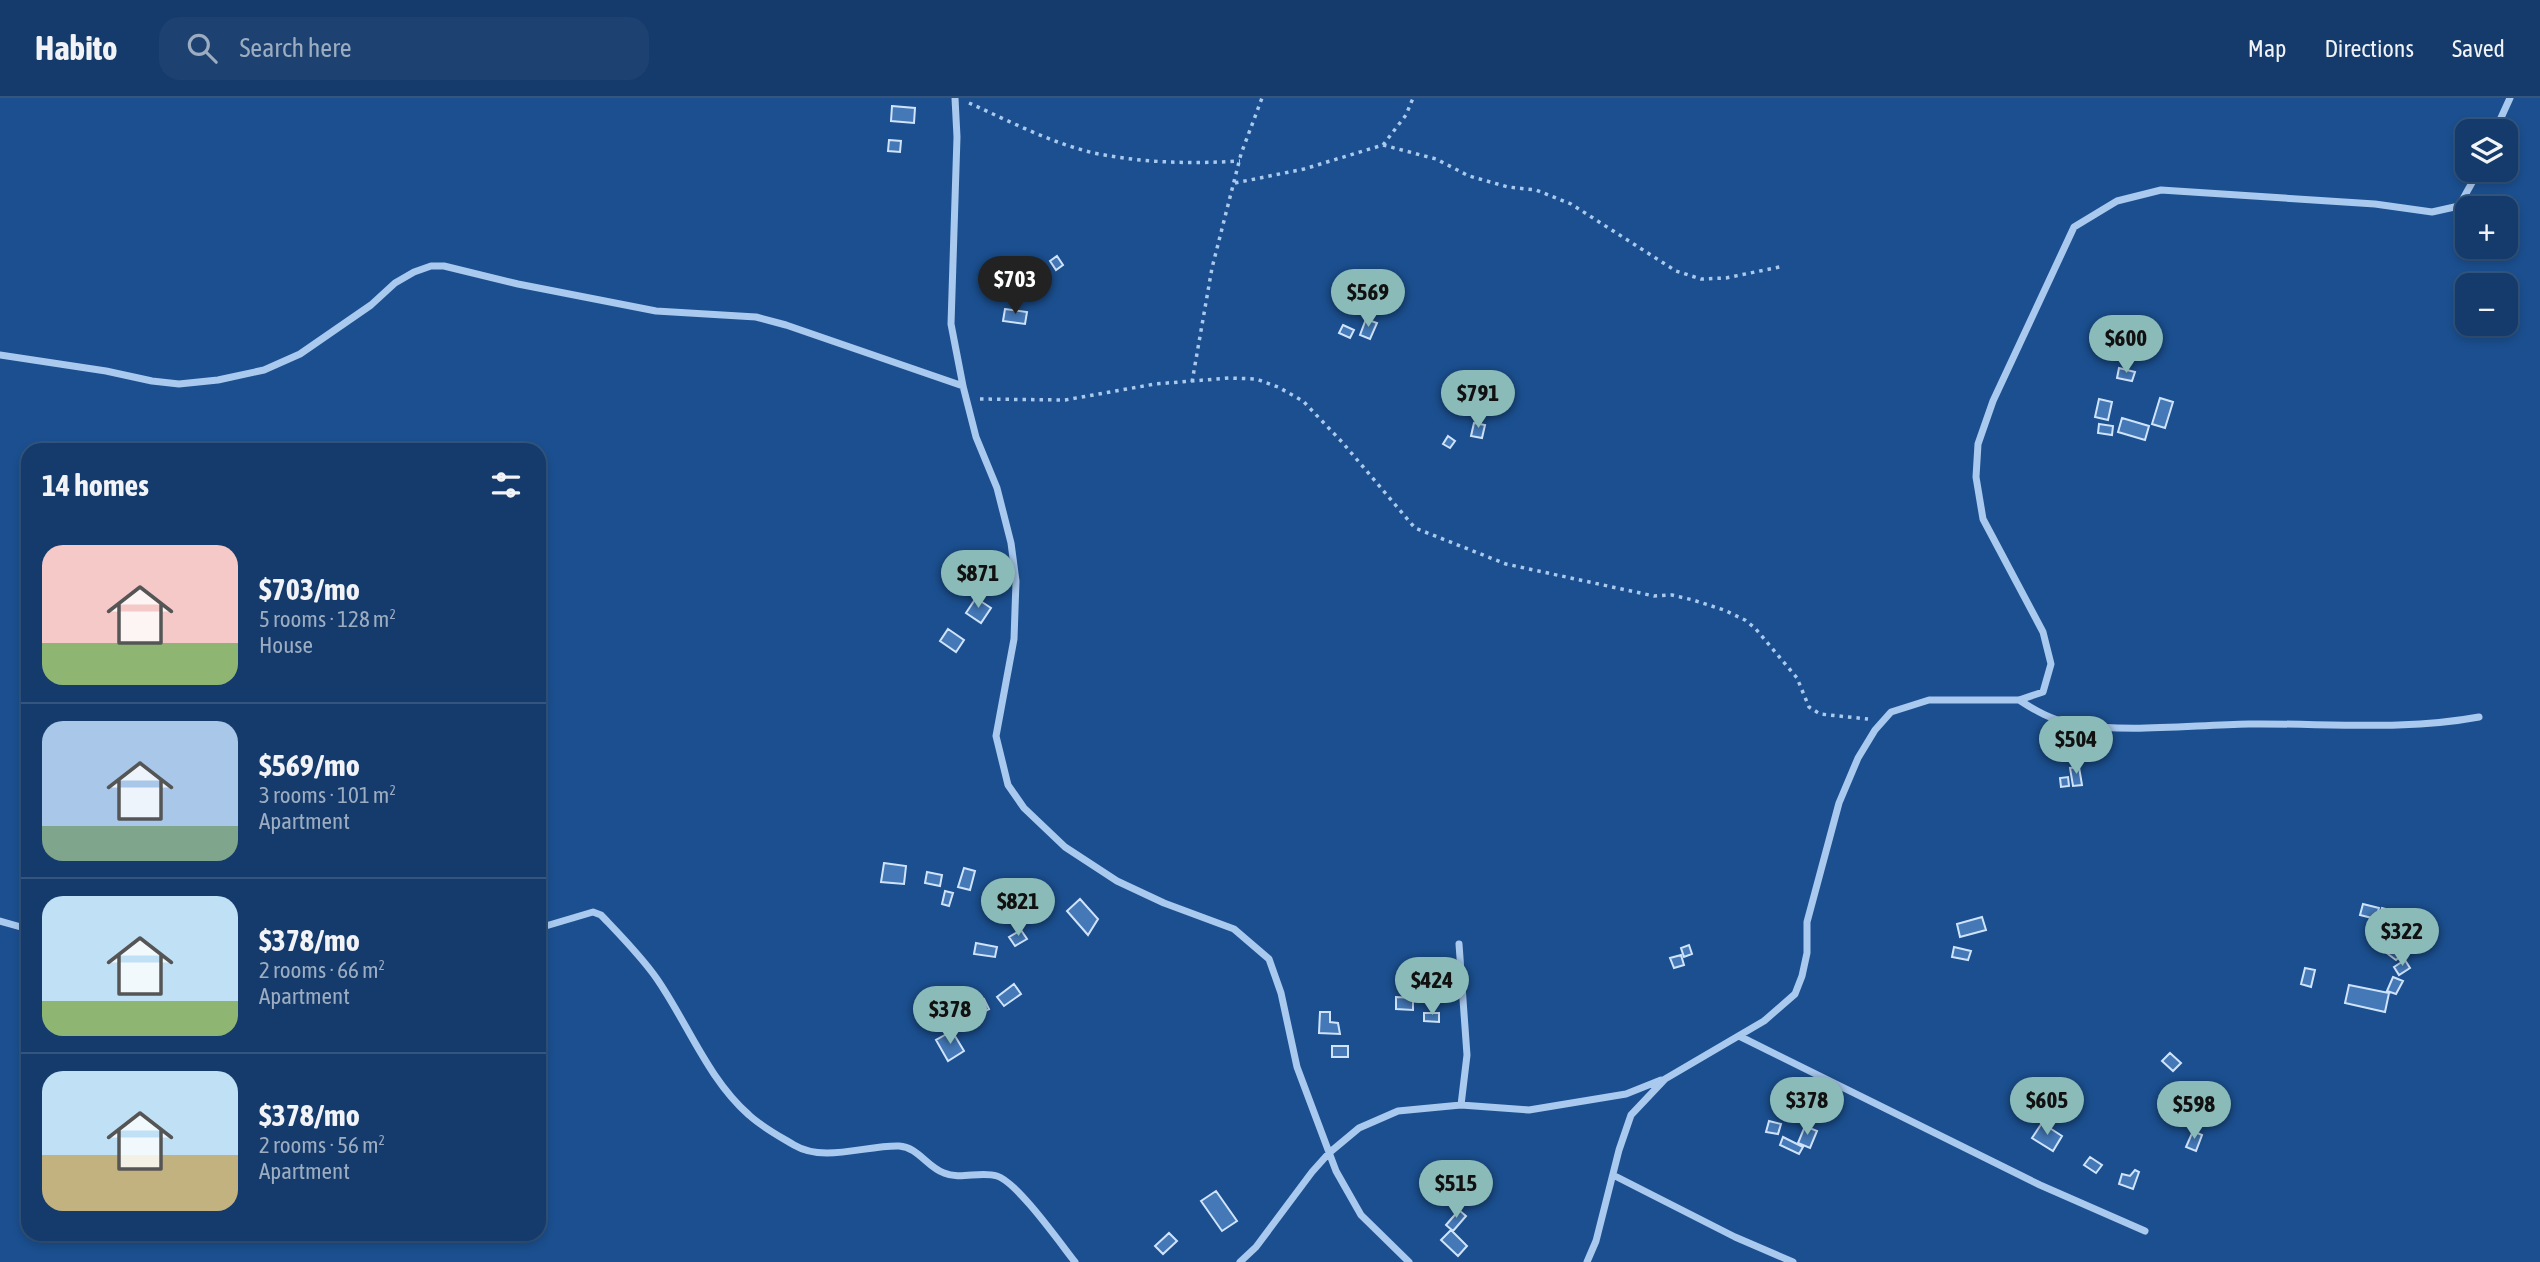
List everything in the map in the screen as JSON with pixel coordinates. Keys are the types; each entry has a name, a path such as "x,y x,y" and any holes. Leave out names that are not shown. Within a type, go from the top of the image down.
{"street":[{"path":"955,98 957,137 951,324 962,386 976,436 998,488 1011,543 1016,581 1014,639 996,736 1008,785 1024,808 1065,847 1117,881 1164,903 1234,929 1269,959 1281,993 1297,1067 1329,1153 1361,1215 1409,1262"},
{"path":"2501,119 2510,98"},
{"path":"1240,1262 1256,1247 1312,1172 1329,1153 1359,1128 1398,1111 1461,1105 1529,1110 1626,1094 1665,1079 1764,1021 1795,994 1807,953 1807,922 1839,803 1857,758 1884,720 1891,712 1929,700 2019,700 2043,692 2051,664 2043,632 1983,519 1976,477 1978,444 1993,401 2074,227 2117,201 2161,190 2375,204 2432,212 2459,206 2472,182"},
{"path":"0,355 179,384 218,380 264,370 300,354 414,272 431,266 444,266 518,284 656,311 755,317 962,386"},
{"path":"2019,700 2041,715 2071,724 2135,729 2261,724 2439,724 2479,717"},
{"path":"546,926 593,912 601,915 655,977 698,1050 731,1097 751,1116 797,1147 831,1152 900,1146 917,1153 944,1174 997,1176 1009,1184 1031,1208 1075,1262"},
{"path":"0,921 21,927"},
{"path":"1459,944 1467,1055 1461,1105"},
{"path":"1739,1036 2040,1185 2145,1231"},
{"path":"1587,1262 1596,1241 1631,1115 1665,1079"},
{"path":"1613,1175 1735,1237 1793,1262"}],"path":[{"path":"1192,382 1212,268 1240,161 1262,98"},
{"path":"1383,145 1406,115 1413,98"},
{"path":"969,103 1046,137 1092,152 1148,162 1194,164 1240,161"},
{"path":"1235,183 1304,169 1383,145 1436,159 1469,176 1508,187 1536,190 1571,204 1676,271 1701,279 1726,278 1784,266"},
{"path":"966,399 1065,400 1155,384 1229,378 1256,379 1303,401 1415,527 1506,564 1642,593 1672,595 1724,610 1755,628 1797,678 1809,707 1820,714 1884,720"}],"building":[{"path":"892,106 915,108 914,123 891,121"},
{"path":"889,140 901,141 900,152 888,151"},
{"path":"1057,256 1063,265 1056,270 1050,261"},
{"path":"998,280 1005,287 998,294 991,287"},
{"path":"1005,309 1027,312 1025,324 1003,321"},
{"path":"1366,319 1377,323 1370,339 1360,335"},
{"path":"1343,325 1354,330 1350,338 1339,333"},
{"path":"2119,368 2135,372 2132,381 2117,378"},
{"path":"1456,381 1465,389 1456,400 1446,392"},
{"path":"1465,396 1471,402 1467,408 1459,402"},
{"path":"2160,398 2173,402 2165,428 2152,424"},
{"path":"2099,399 2112,402 2108,420 2095,417"},
{"path":"2122,418 2149,426 2145,440 2118,432"},
{"path":"1474,423 1485,425 1482,438 1471,436"},
{"path":"2099,424 2113,426 2112,435 2098,433"},
{"path":"1448,436 1455,441 1450,448 1443,444"},
{"path":"976,598 991,608 981,623 966,613"},
{"path":"948,629 964,640 956,652 940,641"},
{"path":"2079,767 2082,785 2073,786 2070,768"},
{"path":"2068,777 2069,786 2061,787 2060,778"},
{"path":"884,863 906,866 904,884 881,882"},
{"path":"964,868 975,871 970,890 958,887"},
{"path":"927,872 942,875 940,886 925,883"},
{"path":"1041,886 1048,892 1036,904 1029,897"},
{"path":"945,891 953,893 949,906 942,904"},
{"path":"1080,899 1098,919 1088,935 1067,911"},
{"path":"1026,904 1031,912 1018,921 1013,912"},
{"path":"2363,904 2379,908 2376,919 2360,915"},
{"path":"2382,908 2396,912 2392,923 2378,919"},
{"path":"1982,917 1986,930 1960,937 1957,924"},
{"path":"1021,930 1027,939 1015,946 1009,937"},
{"path":"976,943 997,947 995,957 974,954"},
{"path":"2390,943 2403,954 2396,960 2384,951"},
{"path":"1689,945 1692,954 1684,957 1681,948"},
{"path":"1954,947 1971,951 1968,960 1952,957"},
{"path":"1681,955 1684,965 1674,968 1670,958"},
{"path":"2405,960 2410,968 2399,975 2394,967"},
{"path":"1430,968 1446,972 1443,983 1427,979"},
{"path":"2305,968 2315,970 2311,987 2301,984"},
{"path":"2393,977 2403,981 2396,994 2387,991"},
{"path":"1014,984 1021,994 1004,1006 997,997"},
{"path":"2349,985 2389,993 2385,1012 2345,1003"},
{"path":"1396,997 1413,998 1413,1010 1396,1009"},
{"path":"984,999 989,1009 982,1013 976,1003"},
{"path":"1320,1012 1330,1012 1330,1022 1338,1023 1340,1034 1319,1033"},
{"path":"1424,1013 1439,1013 1439,1022 1424,1021"},
{"path":"952,1031 964,1051 948,1061 936,1040"},
{"path":"1332,1046 1348,1046 1348,1057 1332,1057"},
{"path":"2170,1053 2181,1063 2173,1071 2162,1061"},
{"path":"2069,1094 2079,1100 2075,1107 2067,1102"},
{"path":"2049,1099 2059,1106 2049,1119 2040,1112"},
{"path":"1769,1121 1781,1124 1778,1134 1766,1132"},
{"path":"2042,1123 2062,1136 2053,1151 2032,1138"},
{"path":"1805,1126 1817,1131 1810,1148 1798,1143"},
{"path":"2193,1131 2202,1135 2196,1151 2186,1147"},
{"path":"1783,1137 1803,1147 1799,1154 1780,1145"},
{"path":"2090,1157 2102,1165 2096,1173 2084,1165"},
{"path":"2135,1170 2139,1172 2133,1189 2119,1184 2122,1174 2130,1176"},
{"path":"1216,1191 1237,1221 1222,1231 1201,1201"},
{"path":"1459,1210 1466,1216 1453,1231 1446,1225"},
{"path":"1451,1230 1467,1246 1458,1256 1441,1240"},
{"path":"1169,1233 1177,1241 1163,1254 1155,1246"}]}
